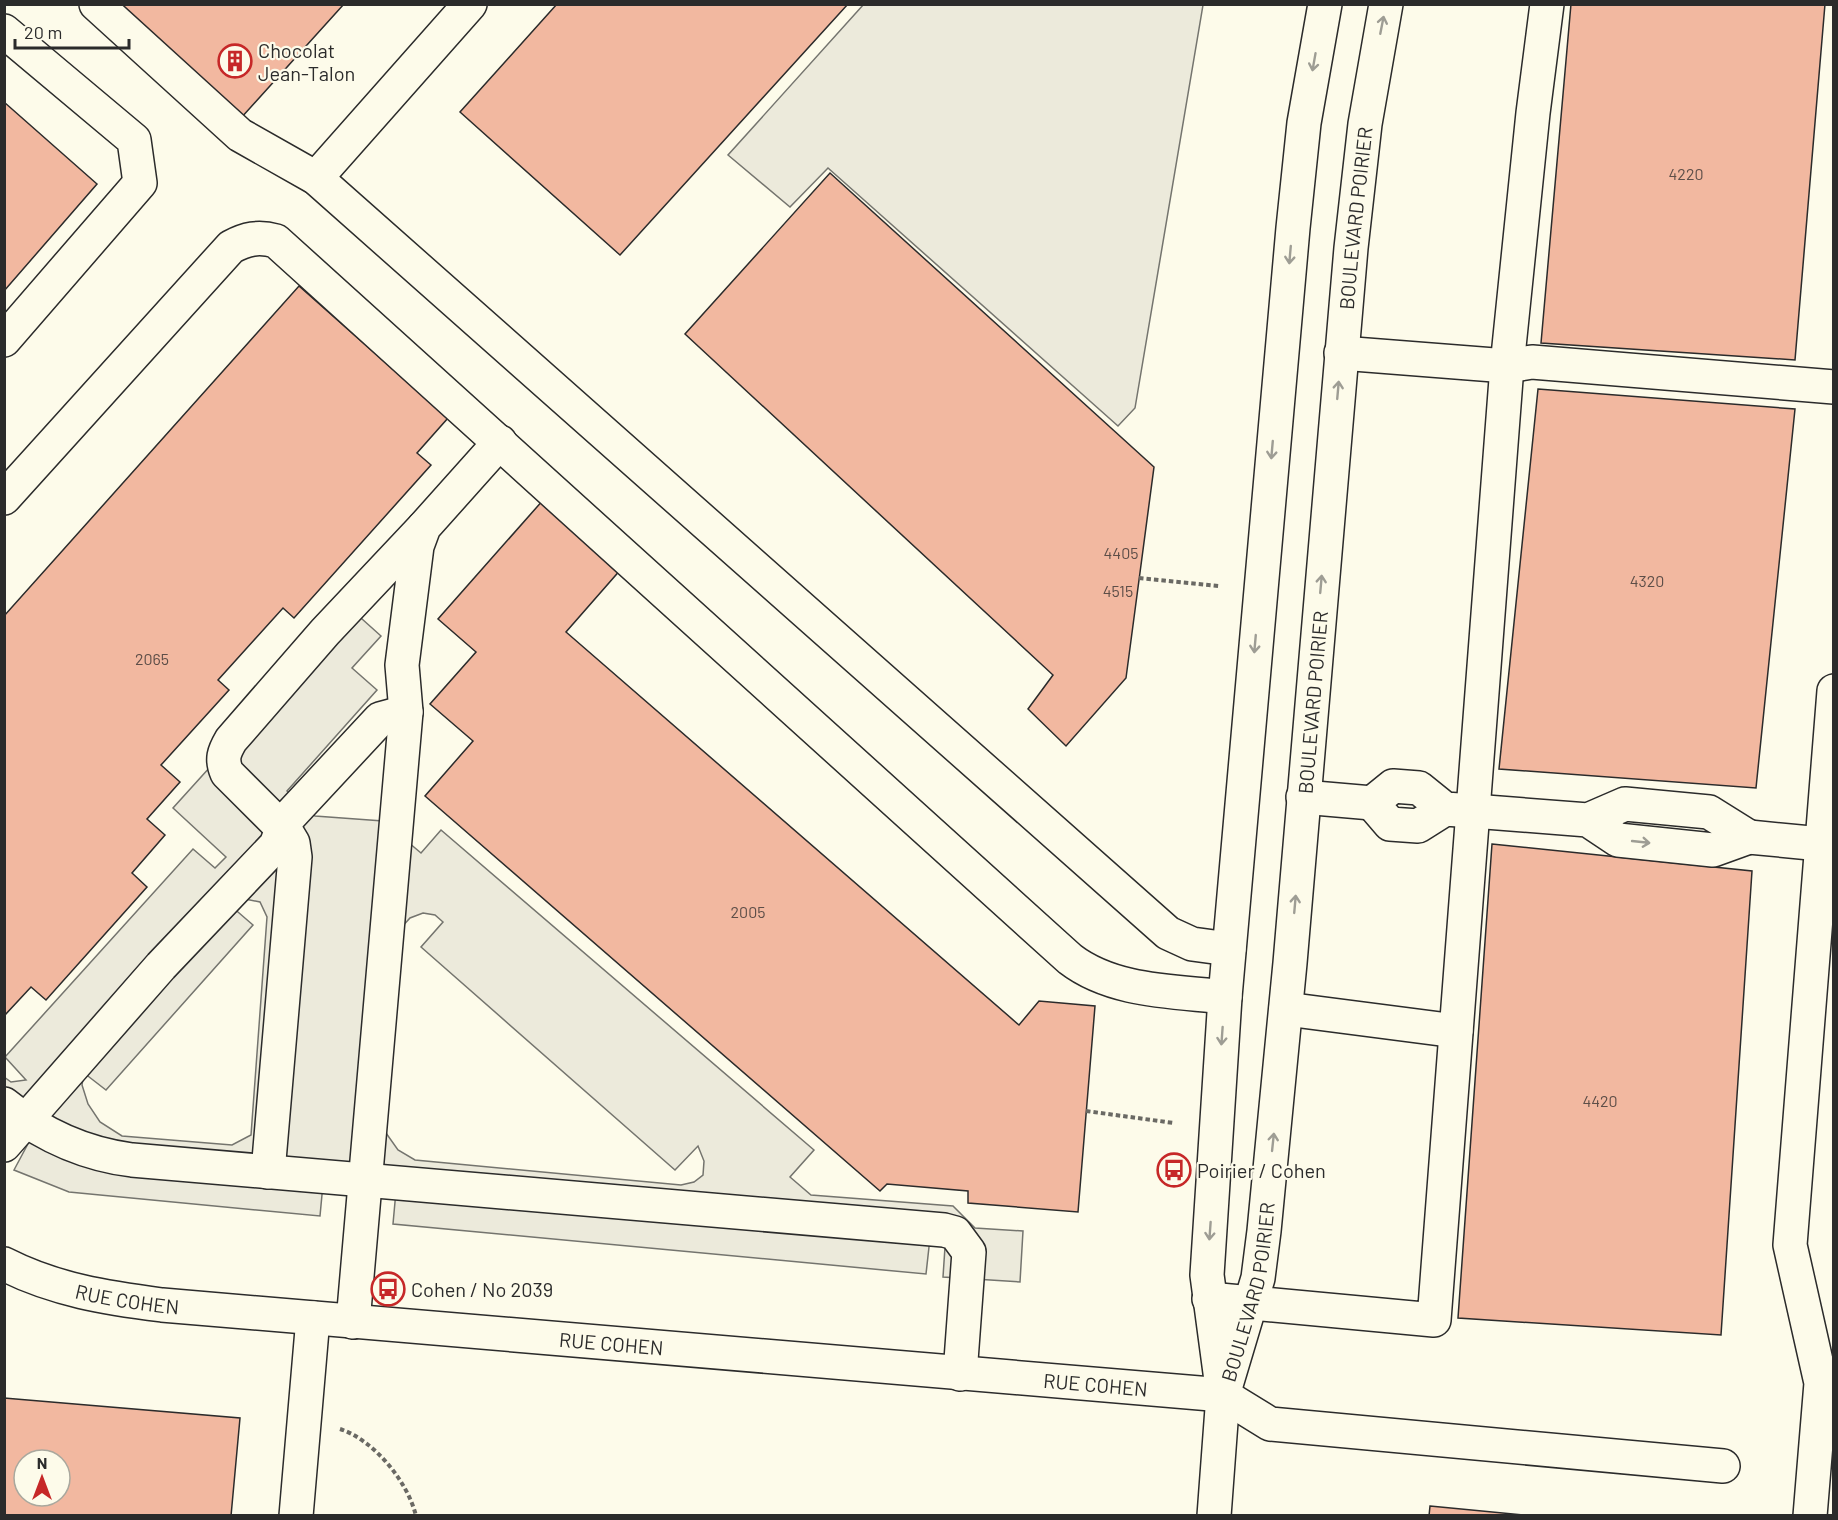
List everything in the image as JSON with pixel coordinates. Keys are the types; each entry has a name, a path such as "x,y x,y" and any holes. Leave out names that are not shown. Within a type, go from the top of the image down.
{"street":[{"path":"96,4 240,135 316,178 1168,933 1192,944 1229,949"},
{"path":"316,178 470,4"},
{"name":"BOULEVARD POIRIER","path":"1214,1515 1223,1395 1207,1275 1225,997 1293,228 1304,123 1325,4"},
{"name":"BOULEVARD POIRIER","path":"1223,1395 1258,1278 1263,1243 1286,1008 1341,353 1361,157 1386,4"},
{"path":"1209,1299 1434,1320 1456,1030 1459,810 1533,113 1547,4"},
{"path":"4,31 134,140 140,183 4,340"},
{"path":"4,498 231,247 246,239 265,238 276,241 1085,971 1131,985 1225,997"},
{"path":"1341,353 1507,366 1532,362 1833,387"},
{"path":"268,1172 295,857 293,843 283,828 227,773 223,765 223,753 231,740 325,632 500,442"},
{"path":"353,1322 406,712 402,665 417,546 424,527"},
{"path":"1810,1515 1821,1383 1790,1245 1833,691"},
{"path":"4,1144 16,1112 161,966 276,845 285,821 380,719 406,712"},
{"path":"1303,797 1372,802 1393,786 1410,787 1419,788 1459,810 1588,820 1618,840 1713,850 1749,837 1821,844"},
{"path":"1286,1008 1456,1030"},
{"path":"16,1112 65,1142 109,1157 917,1227 955,1233 969,1252 960,1374"},
{"name":"RUE COHEN","path":"4,1264 36,1279 102,1298 353,1322 1223,1395"},
{"path":"296,1515 313,1318"},
{"path":"1223,1395 1270,1424 1723,1466"}],"path":[{"path":"1139,578 1219,586"},
{"path":"1086,1111 1174,1123"},
{"path":"332,1427 354,1435 370,1447 404,1488 416,1515"}],"shaded area":[{"path":"864,4 1203,5 1135,408 1118,426 828,168 790,207 728,155"},
{"path":"352,610 381,636 352,668 377,690 287,791 315,816 383,821 421,853 441,830 814,1150 790,1177 811,1195 953,1206 975,1228 1023,1231 1020,1282 943,1277 945,1247 930,1238 926,1274 393,1224 396,1191 323,1184 320,1216 69,1192 14,1170 30,1140 5,1122 4,1077 11,1082 26,1080 5,1057 193,849 215,868 226,857 173,808","holes":["245,899 260,902 267,917 251,1135 232,1145 122,1136 100,1122 88,1104 82,1085 84,1073 106,1090 253,925 231,906","423,913 435,915 443,922 421,947 675,1170 698,1146 704,1161 703,1175 694,1182 681,1185 415,1160 398,1150 386,1133 400,929 410,918"]}],"building":[{"name":"Chocolat Jean-Talon","path":"115,4 344,4 241,118"},
{"path":"557,4 848,4 620,255 460,112"},
{"path":"1571,4 1825,4 1795,360 1541,343"},
{"path":"4,102 97,184 4,291"},
{"path":"830,173 1154,467 1126,678 1066,746 1028,709 1053,675 685,334"},
{"path":"299,286 448,418 417,453 431,465 294,618 283,608 218,680 229,690 161,765 180,782 147,819 165,835 132,873 147,887 46,1000 31,987 4,1016 4,616"},
{"path":"1538,389 1795,409 1756,788 1499,769"},
{"path":"544,499 622,568 566,632 1019,1025 1039,1001 1095,1006 1078,1212 968,1203 968,1191 887,1184 880,1191 425,796 473,741 430,704 476,652 438,619"},
{"path":"1492,844 1752,871 1721,1335 1458,1318"},
{"path":"4,1398 240,1418 231,1516 4,1516"},
{"path":"1430,1506 1535,1516 1429,1516"}],"place":[{"name":"Chocolat Jean-Talon","path":"235,61"},
{"name":"Poirier / Cohen","path":"1174,1170"},
{"name":"Cohen / No 2039","path":"388,1289"}]}
